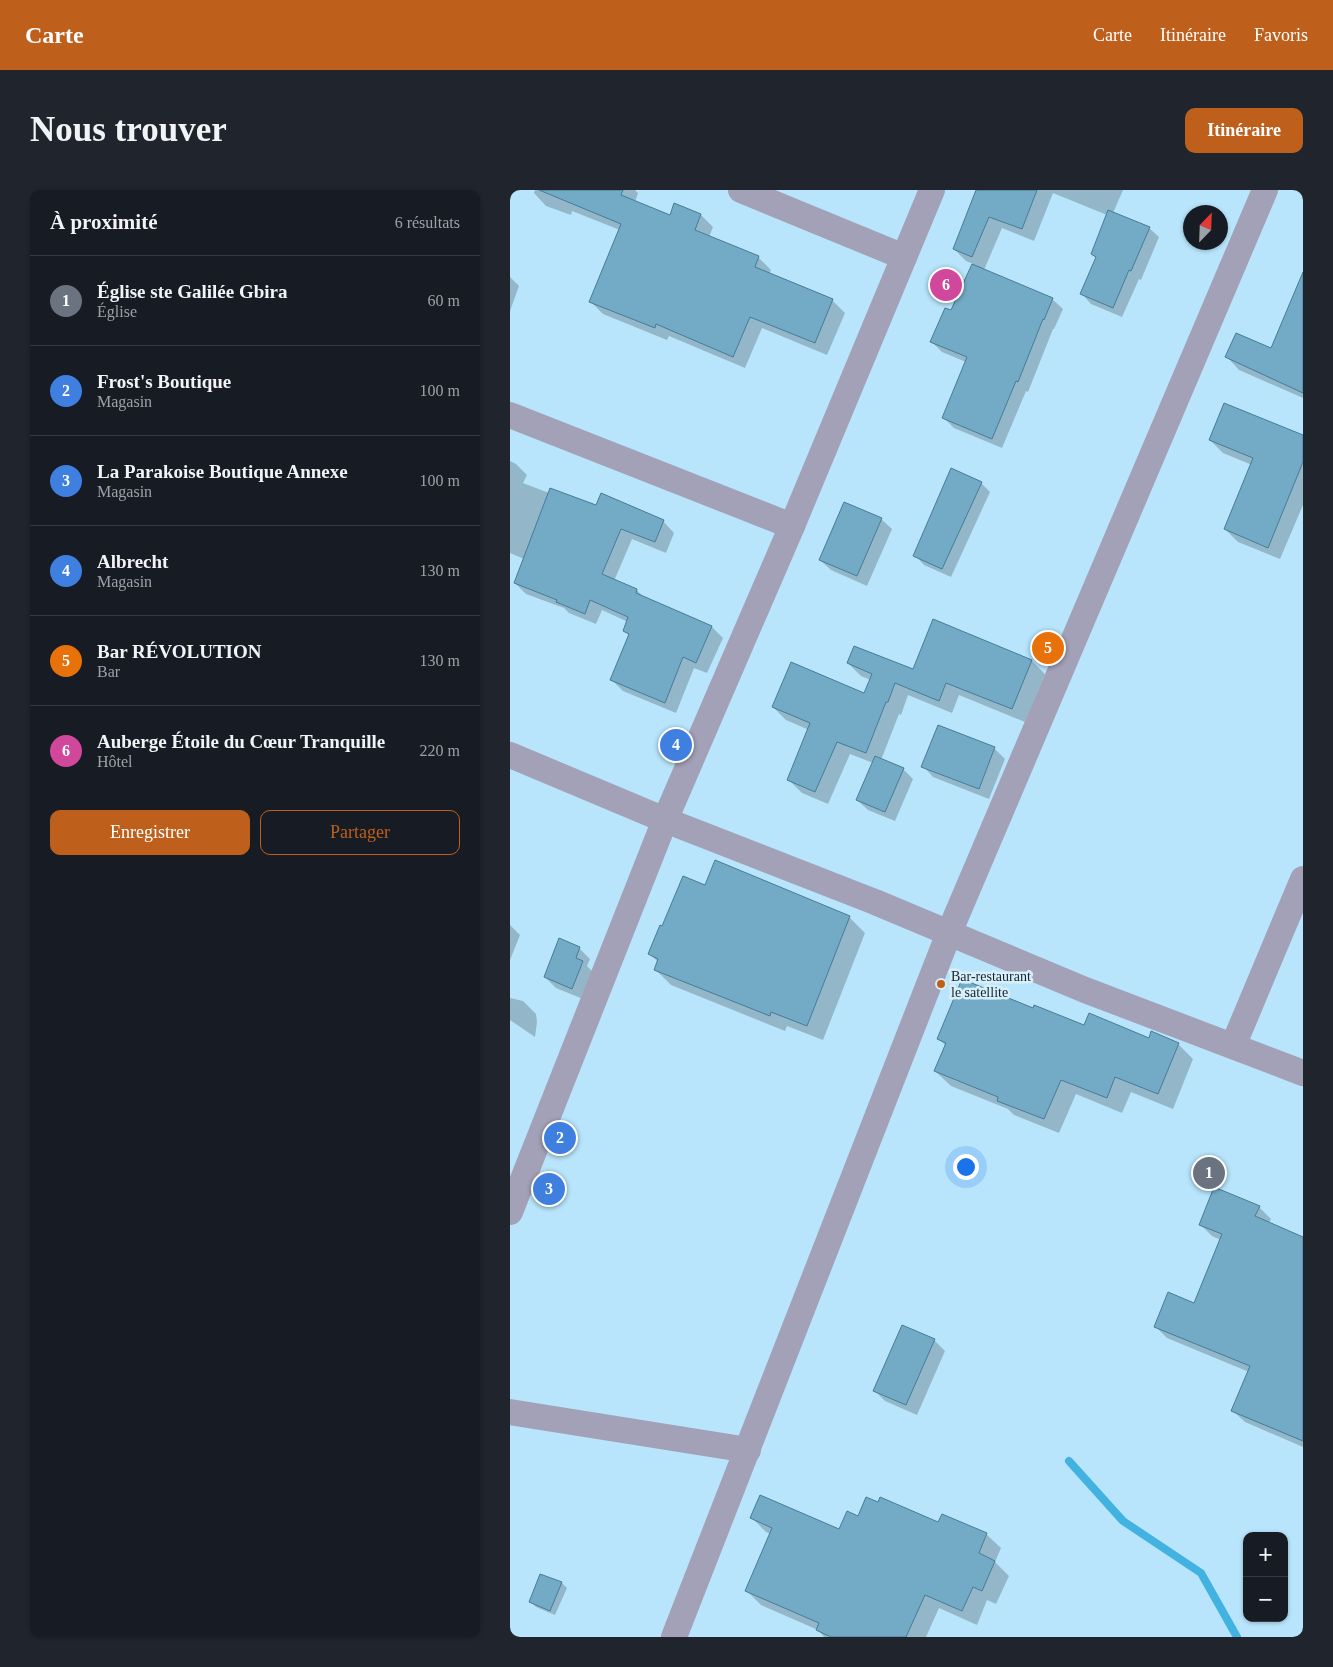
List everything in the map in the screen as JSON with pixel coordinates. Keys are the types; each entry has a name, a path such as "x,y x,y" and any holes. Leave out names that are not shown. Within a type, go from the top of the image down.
{"street":[{"path":"740,190 904,257"},
{"path":"510,1212 665,820 792,526 932,190"},
{"path":"674,1637 950,933 1265,190"},
{"path":"510,414 792,526"},
{"path":"510,755 665,820 875,902 1085,990 1303,1073"},
{"path":"1233,1046 1303,879"},
{"path":"510,1412 748,1450"}],"building":[{"path":"539,190 623,190 621,195 670,215 674,203 701,214 695,230 759,256 755,267 833,299 815,343 750,317 733,357 656,324 655,328 589,302 621,224"},
{"path":"976,190 1037,190 1022,229 989,217 972,257 953,249"},
{"path":"1108,210 1150,227 1113,308 1080,294 1096,257 1091,254"},
{"path":"972,264 1053,298 992,439 942,418 967,357 930,342 945,308 951,310"},
{"path":"1303,272 1303,393 1225,357 1236,333 1271,348"},
{"path":"1224,403 1303,435 1303,462 1268,548 1224,529 1253,458 1209,440"},
{"path":"951,468 982,482 942,569 913,556"},
{"path":"550,488 596,505 601,493 664,520 655,542 621,529 602,574 637,589 636,593 712,626 696,663 683,657 665,703 610,680 629,634 623,631 628,617 590,600 585,614 556,602 557,600 514,583"},
{"path":"844,502 882,518 857,576 819,560"},
{"path":"933,619 1032,660 1012,709 946,683 939,701 895,683 866,753 837,742 815,792 787,780 810,723 772,707 791,662 864,693 872,674 847,663 854,646 913,669"},
{"path":"938,725 995,747 979,789 921,767"},
{"path":"875,756 904,768 885,812 856,800"},
{"path":"715,860 850,916 807,1026 771,1012 770,1016 654,970 658,959 648,954 683,876 705,885"},
{"path":"559,938 580,947 576,958 583,961 572,989 544,977"},
{"path":"962,979 1033,1008 1034,1005 1084,1025 1089,1013 1149,1038 1151,1031 1179,1043 1158,1094 1115,1077 1107,1098 1061,1080 1044,1119 997,1101 998,1097 934,1071 946,1043 937,1039"},
{"path":"1214,1187 1260,1206 1255,1216 1303,1237 1303,1441 1231,1411 1250,1366 1154,1327 1168,1292 1194,1303 1222,1234 1199,1225"},
{"path":"902,1325 935,1339 906,1405 873,1391"},
{"path":"760,1495 839,1529 847,1511 858,1516 866,1497 878,1502 880,1497 938,1522 942,1514 987,1533 979,1553 995,1561 982,1591 973,1587 962,1611 925,1595 906,1637 831,1637 816,1630 819,1623 745,1591 772,1528 750,1518"},
{"path":"540,1574 562,1582 550,1611 529,1602"}],"waterway":[{"path":"1069,1461 1123,1521 1201,1573 1237,1637"}],"place":[{"name":"Auberge Étoile du Cœur Tranquille","path":"946,285"},
{"name":"Bar RÉVOLUTION","path":"1048,648"},
{"name":"Albrecht","path":"676,745"},
{"name":"Bar-restaurant le satellite","path":"941,984"},
{"name":"Frost's Boutique","path":"560,1138"},
{"name":"Église ste Galilée Gbira","path":"1209,1173"},
{"name":"La Parakoise Boutique Annexe","path":"549,1189"}]}
